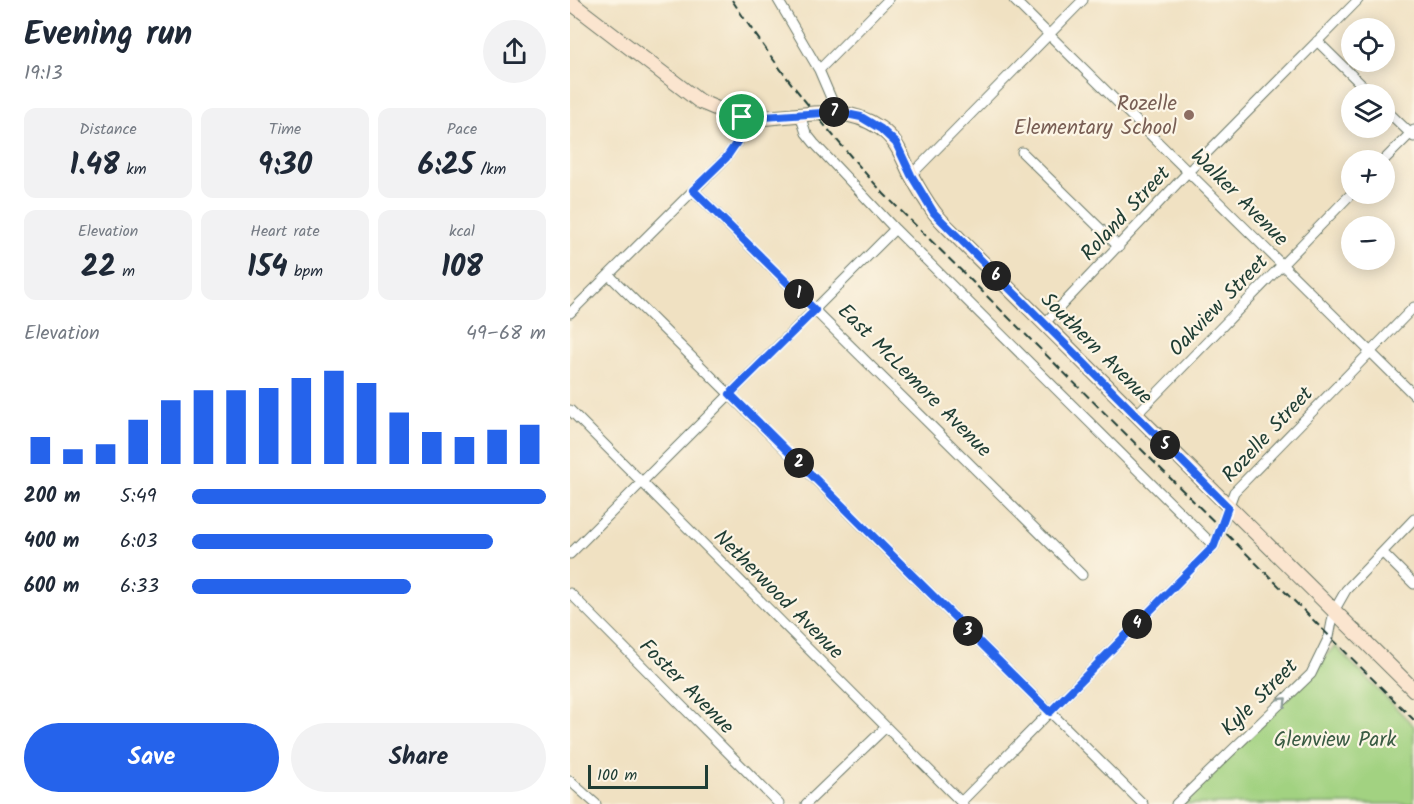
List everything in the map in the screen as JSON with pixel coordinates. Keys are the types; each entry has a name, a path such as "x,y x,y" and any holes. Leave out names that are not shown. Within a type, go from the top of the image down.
{"main road":[{"path":"570,2 699,101 742,117 800,115"},
{"name":"Southern Avenue","path":"800,115 837,112 861,117 881,129 896,143 911,175 934,213 1135,416 1414,690"}],"street":[{"path":"778,0 819,70 837,112"},
{"path":"819,70 888,0"},
{"name":"Walker Avenue","path":"1014,0 1414,395"},
{"path":"911,175 1083,0"},
{"name":"Roland Street","path":"1044,324 1189,171 1358,0"},
{"path":"1317,41 1361,84"},
{"path":"800,115 806,133 814,143 895,229 1214,546"},
{"path":"570,313 726,158 737,142 742,117"},
{"path":"1395,118 1413,134 1395,150"},
{"path":"1022,152 1119,247"},
{"name":"East McLemore Avenue","path":"693,190 1082,575"},
{"name":"Oakview Street","path":"1135,416 1342,204"},
{"path":"570,554 895,229"},
{"path":"609,274 1143,804"},
{"name":"Rozelle Street","path":"962,803 1214,546 1234,492 1414,307"},
{"name":"Netherwood Avenue","path":"570,410 962,803"},
{"name":"Kyle Street","path":"1176,804 1311,674 1329,637 1334,612 1346,590 1414,519"},
{"path":"1383,553 1414,584"},
{"name":"Foster Avenue","path":"570,593 779,804"},
{"path":"806,804 886,727"},
{"path":"570,781 596,804"}],"green space":[{"name":"Glenview Park","path":"1335,646 1414,726 1414,804 1182,804"}],"railway":[{"path":"732,0 804,100 884,194 1414,720"}],"place":[{"name":"Rozelle Elementary School","path":"1189,115"}],"route":[{"path":"837,112 861,117 881,129 896,143 911,175 934,213 1228,507 1214,546 1050,712 730,394 815,310 693,190 726,158 737,142 742,117 837,112"}]}
